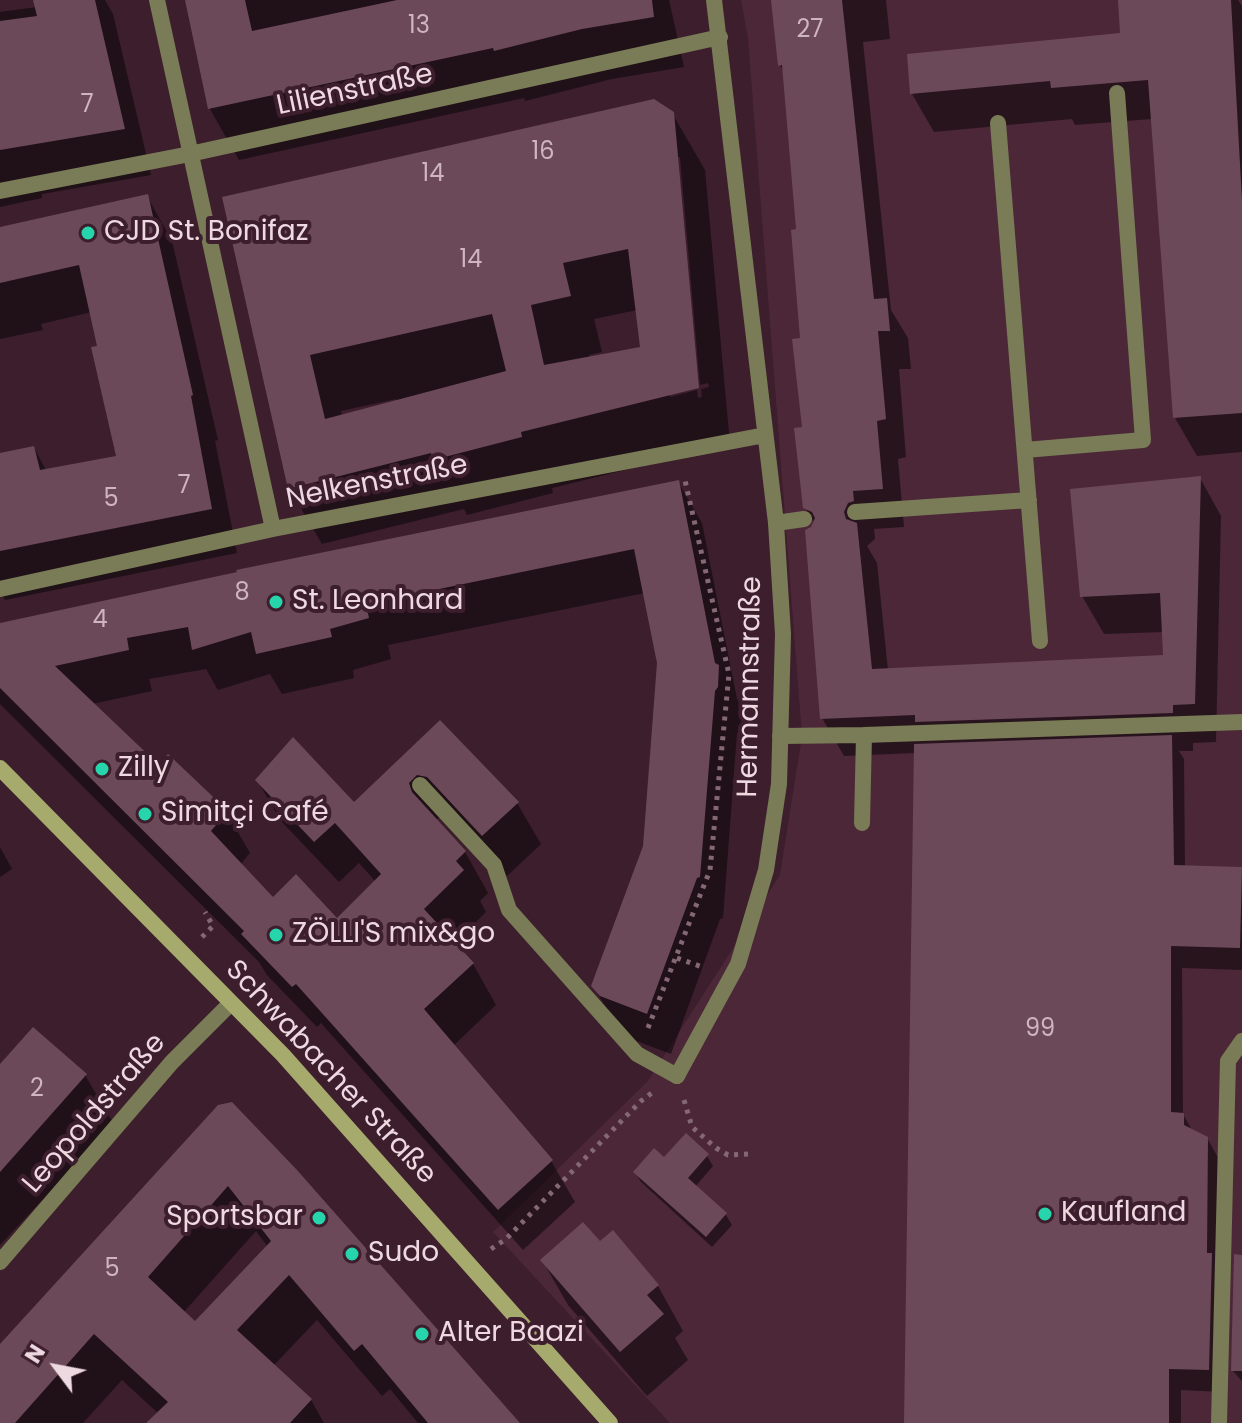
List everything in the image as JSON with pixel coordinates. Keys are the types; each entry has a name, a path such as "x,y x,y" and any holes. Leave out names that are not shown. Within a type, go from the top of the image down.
{"main road":[{"name":"Schwabacher Straße","path":"0,768 283,1055 610,1423"}],"street":[{"path":"157,0 273,529"},
{"name":"Hermannstraße","path":"677,1076 738,964 766,870 779,784 783,634 776,523 714,0"},
{"name":"Lilienstraße","path":"0,191 190,154 720,37"},
{"path":"1025,450 1143,440 1117,93"},
{"path":"998,123 1040,641"},
{"name":"Nelkenstraße","path":"0,589 273,529 765,435"},
{"path":"855,512 1029,500"},
{"path":"776,523 804,519"},
{"path":"780,736 1242,722"},
{"path":"862,823 864,735"},
{"path":"420,785 494,865 509,910 637,1054 677,1076"},
{"name":"Leopoldstraße","path":"0,1262 172,1062 231,1003"},
{"path":"1219,1423 1228,1061 1242,1041"}],"path":[{"path":"637,1054 710,870 729,674 678,452"},
{"name":"Schwabacher Straße","path":"205,912 213,926"},
{"path":"677,957 705,967"},
{"path":"469,1264 506,1239 641,1101 677,1076 692,1127 728,1155 749,1154"}],"shaded area":[{"path":"741,0 1242,0 1242,1423 670,1423 493,1232 647,1082 780,875 802,736 748,38"}],"building":[{"path":"33,0 95,0 125,129 0,150 0,21 37,16"},
{"path":"185,0 245,0 252,31 397,0 652,0 654,17 582,29 494,51 493,48 208,109"},
{"path":"771,0 842,0 874,299 887,298 890,331 878,331 886,419 877,421 883,489 853,491 854,501 848,503 844,512 846,519 857,523 872,669 1163,655 1160,593 1080,597 1070,489 1201,476 1195,704 1173,705 1173,713 915,722 915,715 820,719 805,530 811,527 815,518 812,512 803,508 794,428 802,427 792,339 800,338 791,230 796,229 782,65 778,66"},
{"path":"1118,0 1231,0 1242,201 1242,413 1173,418 1148,80 1051,88 1050,81 910,94 907,54 1120,33"},
{"path":"654,99 674,112 699,388 521,432 522,437 433,460 431,453 288,489 222,197","holes":["628,249 640,347 544,365 531,305 571,296 563,263","492,314 506,371 325,419 310,355"]},
{"path":"148,194 193,395 212,509 0,551 0,453 34,446 40,470 116,456 91,347 97,346 79,265 0,283 0,227"},
{"path":"679,480 715,663 719,665 718,687 715,691 700,877 697,878 647,1014 600,996 591,986 643,846 657,663 634,549 366,604 369,618 330,629 332,637 256,654 251,632 192,650 188,627 127,638 129,650 55,666 159,765 168,754 228,811 211,831 273,897 296,874 337,918 381,874 335,823 314,842 255,780 293,737 354,802 440,720 519,802 482,836 427,777 417,775 409,783 412,792 466,851 456,861 464,870 424,909 474,963 424,1009 553,1160 498,1210 296,984 292,987 241,934 244,931 0,688 0,623 236,570"},
{"path":"1172,735 1174,865 1242,867 1240,948 1171,946 1171,1112 1184,1113 1184,1125 1208,1137 1207,1253 1212,1253 1209,1370 1169,1369 1169,1423 904,1423 914,744"},
{"path":"33,1027 87,1074 0,1172 0,1064"},
{"path":"232,1102 297,1170 520,1423 428,1423 362,1344 354,1351 289,1275 237,1330 312,1399 290,1423 146,1423 168,1402 94,1334 15,1423 0,1423 0,1344 218,1105","holes":["228,1186 271,1241 195,1321 148,1277"]},
{"path":"686,1133 709,1154 688,1178 727,1213 706,1237 633,1172 654,1148 664,1157"},
{"path":"583,1222 600,1241 613,1230 659,1285 647,1295 664,1314 620,1352 540,1260"},
{"path":"1234,1254 1242,1255 1242,1371 1231,1371"}],"place":[{"name":"CJD St. Bonifaz","path":"88,233"},
{"name":"St. Leonhard","path":"276,602"},
{"name":"Zilly","path":"102,769"},
{"name":"Simitçi Café","path":"145,814"},
{"name":"ZÖLLI'S mix&go","path":"276,935"},
{"name":"Kaufland","path":"1045,1214"},
{"name":"Sportsbar","path":"319,1218"},
{"name":"Sudo","path":"352,1254"},
{"name":"Alter Baazi","path":"422,1334"}]}
